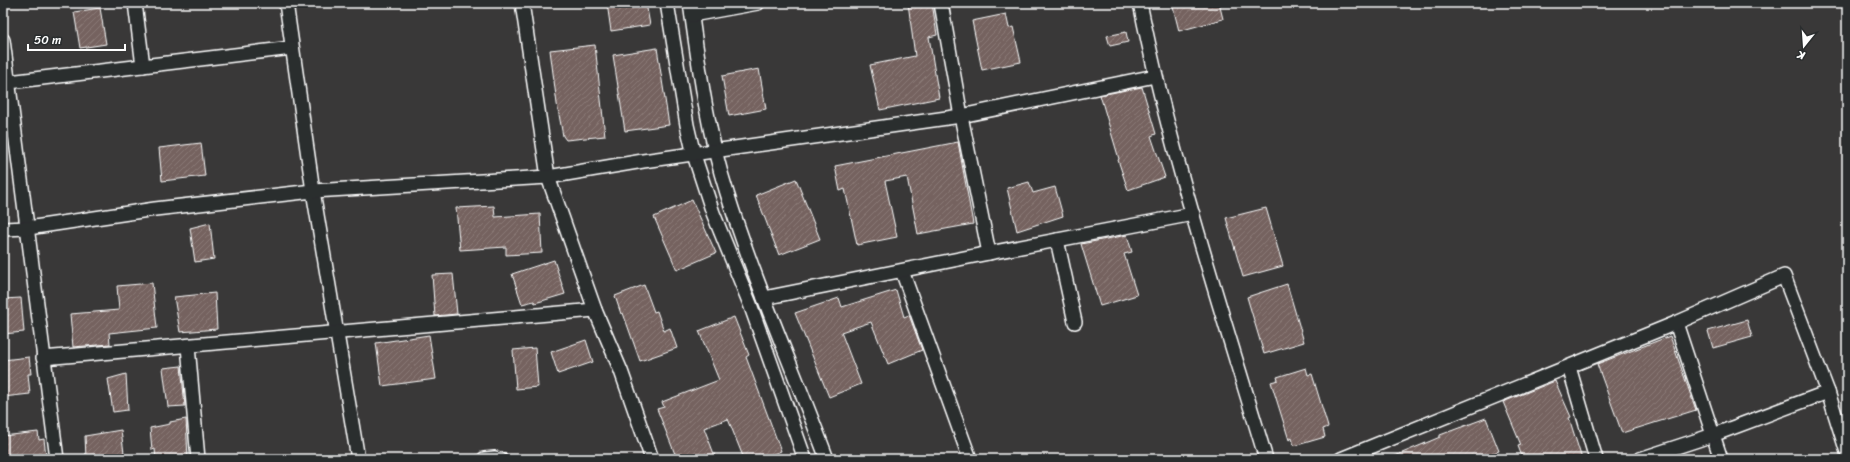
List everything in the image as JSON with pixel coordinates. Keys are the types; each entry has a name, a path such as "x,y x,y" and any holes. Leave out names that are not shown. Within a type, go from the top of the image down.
{"street":[{"path":"135,3 143,66"},
{"path":"286,3 313,191 358,459"},
{"path":"522,3 548,177 595,310 621,371 652,459"},
{"path":"667,3 687,125 694,155 713,213 750,304 805,459"},
{"path":"758,3 691,9 706,111 726,192 764,298 827,459"},
{"path":"941,3 961,116 989,253"},
{"path":"1140,3 1155,76 1193,214 1266,459"},
{"path":"3,40 57,459"},
{"path":"9,82 292,48"},
{"path":"3,229 28,228 155,208 313,191 548,177 961,116 1155,76"},
{"path":"764,298 1193,214"},
{"path":"1057,240 1075,322"},
{"path":"902,271 970,459"},
{"path":"1343,459 1676,323 1784,276 1828,392 1847,452"},
{"path":"43,358 595,310"},
{"path":"1676,323 1721,459"},
{"path":"188,346 198,459"},
{"path":"1569,367 1596,459"},
{"path":"1640,459 1713,435 1828,392"},
{"path":"484,459 500,459"}],"building":[{"path":"607,3 646,3 650,25 611,31"},
{"path":"908,3 932,3 937,35 929,37 939,98 880,110 870,65 915,56"},
{"path":"1172,3 1219,3 1223,19 1179,31"},
{"path":"100,8 106,44 80,48 74,12"},
{"path":"1006,14 1009,28 1013,27 1021,62 982,70 972,21"},
{"path":"1126,32 1128,42 1110,46 1107,36"},
{"path":"595,45 605,136 566,140 563,136 557,104 550,50"},
{"path":"657,48 669,125 625,131 613,55"},
{"path":"759,69 766,109 729,116 722,76"},
{"path":"1142,87 1156,134 1151,136 1165,177 1128,190 1100,95"},
{"path":"958,142 973,224 918,234 907,177 885,181 897,237 857,245 845,189 840,191 835,166"},
{"path":"201,143 205,176 162,181 159,148"},
{"path":"796,179 820,239 779,255 756,195"},
{"path":"1029,182 1033,193 1055,187 1063,216 1017,231 1007,188"},
{"path":"692,200 716,253 677,270 654,217"},
{"path":"494,206 495,217 540,214 542,253 506,255 506,247 460,250 456,208"},
{"path":"1266,208 1283,266 1243,277 1226,218"},
{"path":"210,223 214,259 195,262 190,228"},
{"path":"1127,235 1132,252 1124,254 1137,295 1100,306 1081,244"},
{"path":"554,260 565,294 535,303 534,301 522,304 512,274"},
{"path":"453,274 457,314 435,316 432,275"},
{"path":"152,283 157,328 109,333 110,344 73,347 70,314 119,310 117,286"},
{"path":"1287,284 1304,342 1264,354 1247,297"},
{"path":"644,285 654,312 657,311 664,331 670,328 677,348 640,361 623,313 621,314 615,296"},
{"path":"896,290 904,317 909,315 922,350 888,364 871,322 841,332 861,384 829,397 795,313 839,298 842,307"},
{"path":"215,293 217,329 180,332 174,297"},
{"path":"21,298 24,332 3,334 3,299"},
{"path":"734,317 749,355 746,357 781,451 762,459 744,459 728,419 704,428 716,459 677,459 657,409 664,407 662,402 719,380 699,331"},
{"path":"1747,320 1752,337 1713,348 1708,331"},
{"path":"429,335 436,379 382,386 376,343"},
{"path":"1670,336 1696,410 1622,433 1597,364"},
{"path":"586,340 593,362 558,374 551,352"},
{"path":"535,348 538,387 516,389 513,350"},
{"path":"29,357 31,374 28,374 30,394 3,397 3,360"},
{"path":"181,366 185,406 168,407 163,368"},
{"path":"1306,368 1308,375 1312,374 1328,427 1323,429 1325,437 1294,446 1292,438 1289,440 1271,382 1278,380 1277,377"},
{"path":"126,374 128,410 113,412 108,379"},
{"path":"1555,381 1571,417 1569,418 1582,459 1523,459 1518,446 1521,445 1503,402"},
{"path":"1486,418 1499,451 1476,459 1388,459 1440,437 1440,435"},
{"path":"186,419 188,459 156,459 155,449 152,450 150,428"},
{"path":"121,430 124,453 86,458 85,436"},
{"path":"38,432 39,440 44,439 46,456 41,457 41,459 4,459 3,436"}]}
